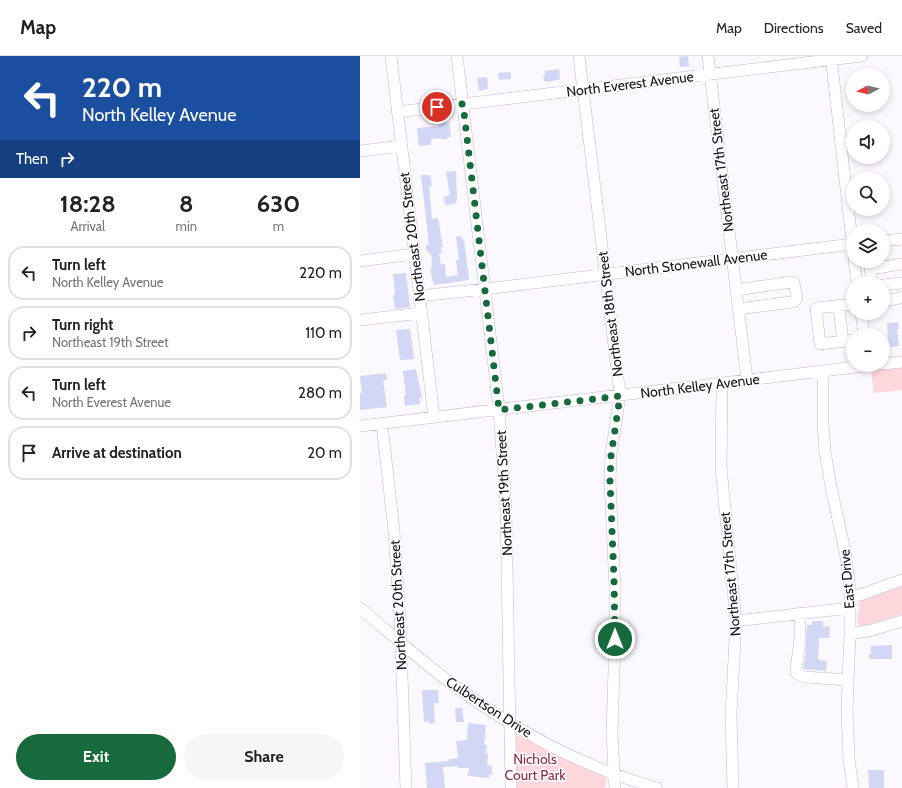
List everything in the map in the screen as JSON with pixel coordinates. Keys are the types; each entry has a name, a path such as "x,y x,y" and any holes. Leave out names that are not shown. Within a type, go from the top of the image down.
{"street":[{"name":"Northeast 20th Street","path":"391,56 434,418"},
{"name":"Northeast 19th Street","path":"457,56 499,410 506,510 511,788"},
{"name":"Northeast 18th Street","path":"579,56 620,396 611,456 610,487 615,639 612,734 614,787"},
{"name":"Northeast 17th Street","path":"708,56 747,380"},
{"name":"North Everest Avenue","path":"398,112 710,75 831,58 862,56"},
{"path":"831,58 850,224"},
{"path":"360,151 401,146"},
{"path":"890,240 902,239"},
{"name":"North Stonewall Avenue","path":"420,296 846,247"},
{"path":"360,261 414,254"},
{"path":"871,276 870,269 902,264"},
{"path":"736,290 790,282 794,283 797,298 792,302 738,309"},
{"path":"890,284 902,283"},
{"path":"890,300 902,297"},
{"path":"846,305 816,308 820,344 846,341"},
{"path":"839,306 846,333"},
{"path":"360,320 421,313"},
{"path":"890,363 902,362"},
{"name":"North Kelley Avenue","path":"360,426 846,368"},
{"name":"East Drive","path":"823,371 823,423 826,458 845,551 850,596 847,734 853,788"},
{"name":"Northeast 17th Street","path":"722,383 721,467 725,526 736,621 731,715 733,788"},
{"name":"Northeast 20th Street","path":"382,424 394,531 401,643 406,788"},
{"path":"850,596 860,595 902,580"},
{"name":"Culbertson Drive","path":"360,608 458,688 510,722 565,753 614,774 657,788"},
{"path":"736,621 850,608"},
{"path":"800,613 800,639 796,669 797,674 805,677 847,680"},
{"path":"850,634 872,630 902,621"}],"green space":[{"path":"902,366 902,390 874,393 871,372 890,372 890,368"},
{"path":"902,585 902,614 862,627 859,626 857,617 860,608 858,604 860,601"},
{"name":"Nichols Court Park","path":"518,736 603,775 606,785 604,788 515,788 515,738"}],"building":[{"path":"688,56 689,66 680,67 679,57"},
{"path":"559,69 560,79 548,82 544,81 543,76 545,75 545,71"},
{"path":"511,72 511,79 499,80 498,73"},
{"path":"487,77 488,89 479,91 477,78"},
{"path":"446,120 447,123 449,123 451,137 442,140 441,138 431,139 431,145 419,146 417,128 438,126 440,124 439,121"},
{"path":"456,171 457,200 455,204 447,205 445,204 444,197 450,195 446,172"},
{"path":"421,175 430,175 432,186 429,186 432,219 438,218 443,247 441,247 442,253 439,253 441,265 445,264 446,277 458,275 456,260 459,260 456,237 461,236 462,240 464,239 469,280 434,285 430,270 432,269 431,254 427,252 426,245 429,245"},
{"path":"406,273 410,307 395,309 393,274"},
{"path":"898,322 899,329 897,330 899,346 890,347 890,328 887,328 887,323"},
{"path":"410,329 414,359 400,360 396,330"},
{"path":"416,369 422,398 419,398 420,404 405,406 404,395 406,395 403,371"},
{"path":"386,373 387,380 383,380 387,407 360,410 360,393 362,393 360,376"},
{"path":"812,621 823,621 823,626 830,627 829,638 819,638 818,660 827,661 826,671 803,669 807,625 812,625"},
{"path":"892,645 892,659 869,659 869,654 871,654 871,646"},
{"path":"422,690 438,690 439,703 434,703 435,723 429,724 429,721 424,722"},
{"path":"455,708 462,708 464,722 456,722"},
{"path":"468,723 486,725 484,745 487,745 487,765 492,766 492,775 489,774 489,778 468,776 469,768 458,768 458,766 443,767 445,788 427,788 425,763 449,761 449,759 458,758 456,741 467,740"},
{"path":"868,770 884,770 884,788 869,788"}],"route":[{"path":"437,107 463,104 499,410 620,396 611,456 610,481 615,639"}]}
